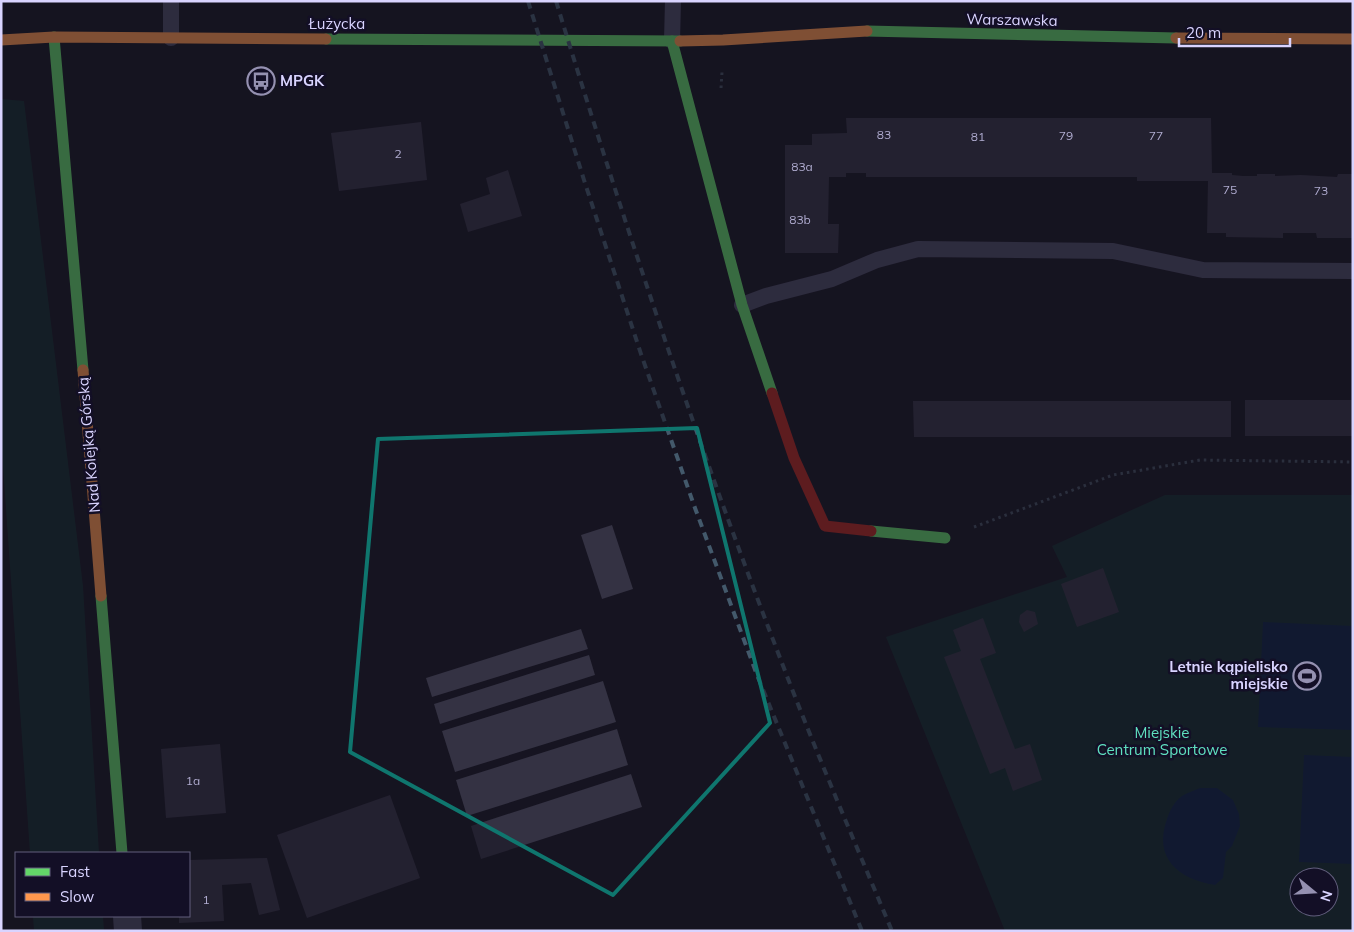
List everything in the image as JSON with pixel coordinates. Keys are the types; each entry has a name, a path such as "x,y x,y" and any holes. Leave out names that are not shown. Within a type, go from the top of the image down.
{"street":[{"name":"Warszawska","path":"672,41 723,40 864,31 1161,38 1353,39"},
{"name":"Łużycka","path":"1,40 54,37 672,41"},
{"name":"Nad Kolejką Górską","path":"54,37 122,852"},
{"path":"672,41 742,306 794,458 825,526 945,538"},
{"path":"127,917 128,931"}],"lane":[{"path":"171,1 171,38"},
{"path":"672,41 673,1"},
{"path":"742,306 766,296 832,279 877,260 918,249 1113,251 1203,270 1353,271"}],"path":[{"path":"945,538 1113,476 1200,460 1353,462"}],"highlighted area":[{"path":"697,428 770,723 613,895 350,752 378,439"}],"green space":[{"path":"1,99 24,101 83,586 99,852 30,852 1,437"},
{"name":"Miejskie Centrum Sportowe","path":"1165,495 1353,495 1353,931 1005,931 886,637 1067,577 1052,546"},
{"path":"33,917 103,917 104,931 34,931"}],"water":[{"name":"Letnie kąpielisko miejskie","path":"1263,622 1353,626 1353,730 1258,727"},
{"path":"1304,755 1353,757 1353,864 1299,862"},
{"path":"1200,788 1217,788 1233,800 1239,814 1240,826 1232,846 1226,852 1223,878 1215,885 1190,878 1180,872 1166,855 1163,845 1169,812 1182,796"}],"building":[{"path":"846,118 1211,118 1212,173 1232,173 1232,175 1243,176 1275,174 1275,176 1337,177 1338,174 1353,174 1353,238 1317,238 1316,233 1283,233 1283,238 1226,237 1226,233 1207,233 1208,181 1137,181 1137,177 866,177 866,173 846,173 846,177 829,177 828,224 839,224 838,253 785,253 785,145 812,145 812,134 847,133"},
{"path":"421,122 427,180 339,191 331,133"},
{"path":"508,170 522,216 468,232 460,204 490,194 486,178"},
{"path":"1245,400 1353,400 1353,436 1245,436"},
{"path":"913,401 1231,401 1231,437 914,437"},
{"path":"612,525 633,589 602,599 581,535"},
{"path":"1103,568 1119,612 1077,627 1061,584"},
{"path":"1027,610 1035,612 1038,624 1024,632 1019,622 1020,615"},
{"path":"983,618 996,653 980,659 1015,749 1030,744 1042,780 1013,791 1005,768 990,774 944,657 961,651 953,630"},
{"path":"581,629 588,649 432,697 426,678"},
{"path":"589,655 595,675 440,724 434,704"},
{"path":"603,681 616,722 455,772 442,731"},
{"path":"617,729 628,765 467,816 456,780"},
{"path":"220,744 226,813 166,818 161,749"},
{"path":"631,774 642,807 481,859 471,826"},
{"path":"390,795 420,878 307,918 277,835"},
{"path":"267,858 280,910 259,915 251,883 222,885 224,921 179,923 179,917 190,917 190,860"}],"railway":[{"path":"528,1 641,354 695,508 757,675 862,931"},
{"path":"556,1 607,165 717,490 805,721 892,931"}],"traffic: fast":[{"path":"867,31 1176,38"},
{"path":"54,37 83,370"},
{"path":"326,39 680,41"},
{"path":"672,41 742,305 772,393"},
{"path":"871,531 945,538"},
{"path":"101,596 122,852"}],"traffic: slow":[{"path":"680,41 867,31"},
{"path":"1,40 54,37 326,39"},
{"path":"1176,38 1353,39"},
{"path":"83,370 101,596"}],"traffic: jam":[{"path":"772,393 794,458 825,526 871,531"}],"place":[{"name":"MPGK","path":"261,81"},
{"name":"Letnie kąpielisko miejskie","path":"1307,676"}]}
